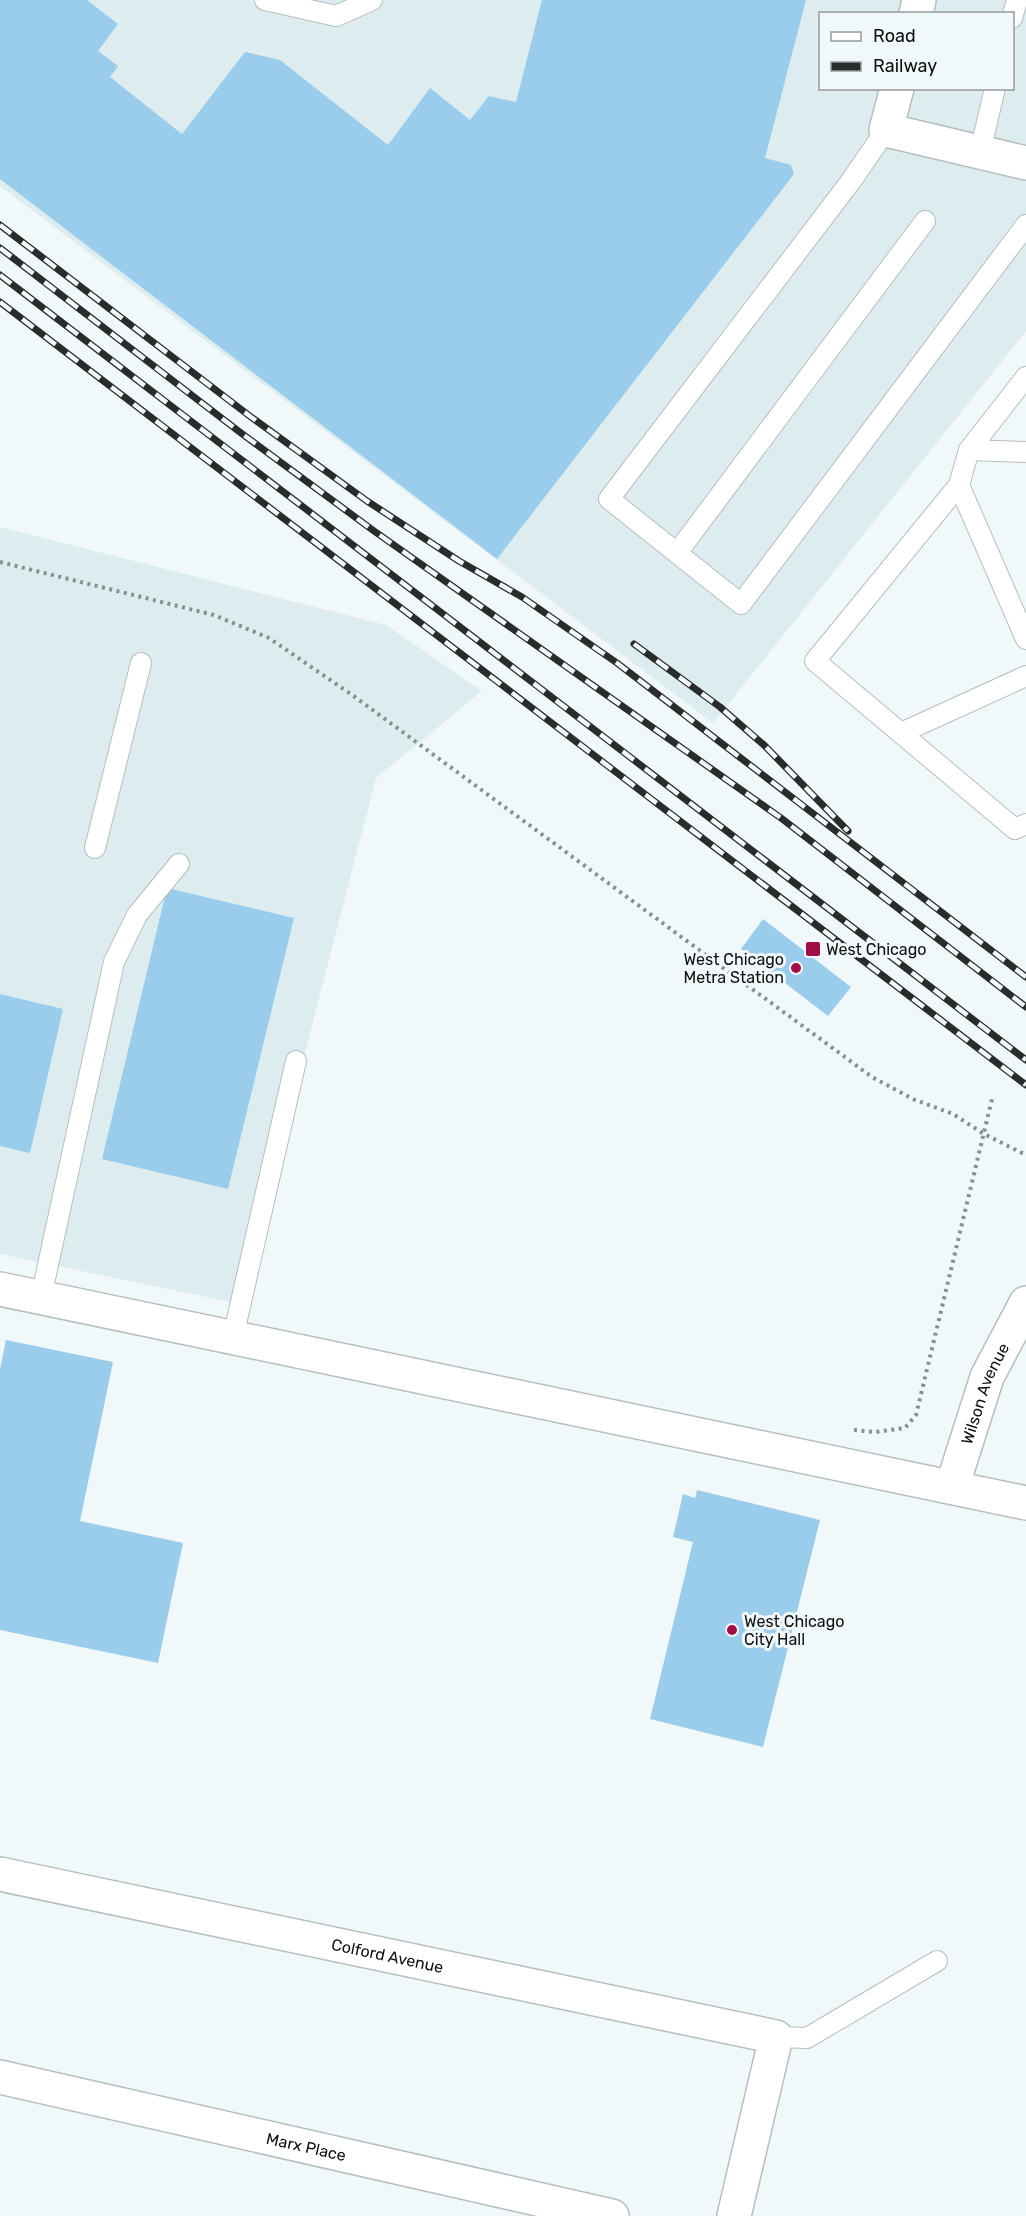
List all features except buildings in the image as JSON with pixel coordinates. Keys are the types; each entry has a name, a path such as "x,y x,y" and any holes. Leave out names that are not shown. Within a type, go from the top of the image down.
{"street":[{"path":"896,90 886,130 1026,163"},
{"path":"0,1289 1026,1503"},
{"name":"Wilson Avenue","path":"952,1487 987,1377 1026,1303"},
{"name":"Colford Avenue","path":"0,1874 776,2037"},
{"path":"734,2216 776,2037"},
{"name":"Marx Place","path":"0,2077 612,2216"}],"lane":[{"path":"265,0 336,16 372,0"},
{"path":"980,152 995,90"},
{"path":"886,130 609,499 741,604 1026,225"},
{"path":"677,553 925,221"},
{"path":"1026,377 969,450 959,485 815,661 1015,829 1026,824"},
{"path":"969,450 1026,452"},
{"path":"959,485 1026,639"},
{"path":"95,848 141,663"},
{"path":"901,733 1026,676"},
{"path":"40,1297 114,962 137,915 179,864"},
{"path":"232,1337 296,1062"},
{"path":"776,2037 807,2038 937,1961"}],"path":[{"path":"0,562 214,615 269,638 374,711 872,1077 913,1099 953,1114 984,1134 1026,1155"},
{"path":"845,1429 874,1432 905,1428 916,1415 993,1095"}],"shaded area":[{"path":"0,0 1026,0 1026,331 713,723 0,186"},
{"path":"0,527 386,625 482,691 376,778 240,1304 0,1254"}],"railway":[{"path":"0,225 251,417 367,501 459,561 522,597 617,663 1026,977"},
{"path":"0,248 241,433 374,531 781,818 1026,1007"},
{"path":"0,275 1026,1060"},
{"path":"0,302 1026,1085"},
{"path":"634,644 720,707 764,745 848,831"}],"place":[{"name":"West Chicago","path":"813,949"},
{"name":"West Chicago Metra Station","path":"796,968"},
{"name":"West Chicago City Hall","path":"732,1630"}]}
